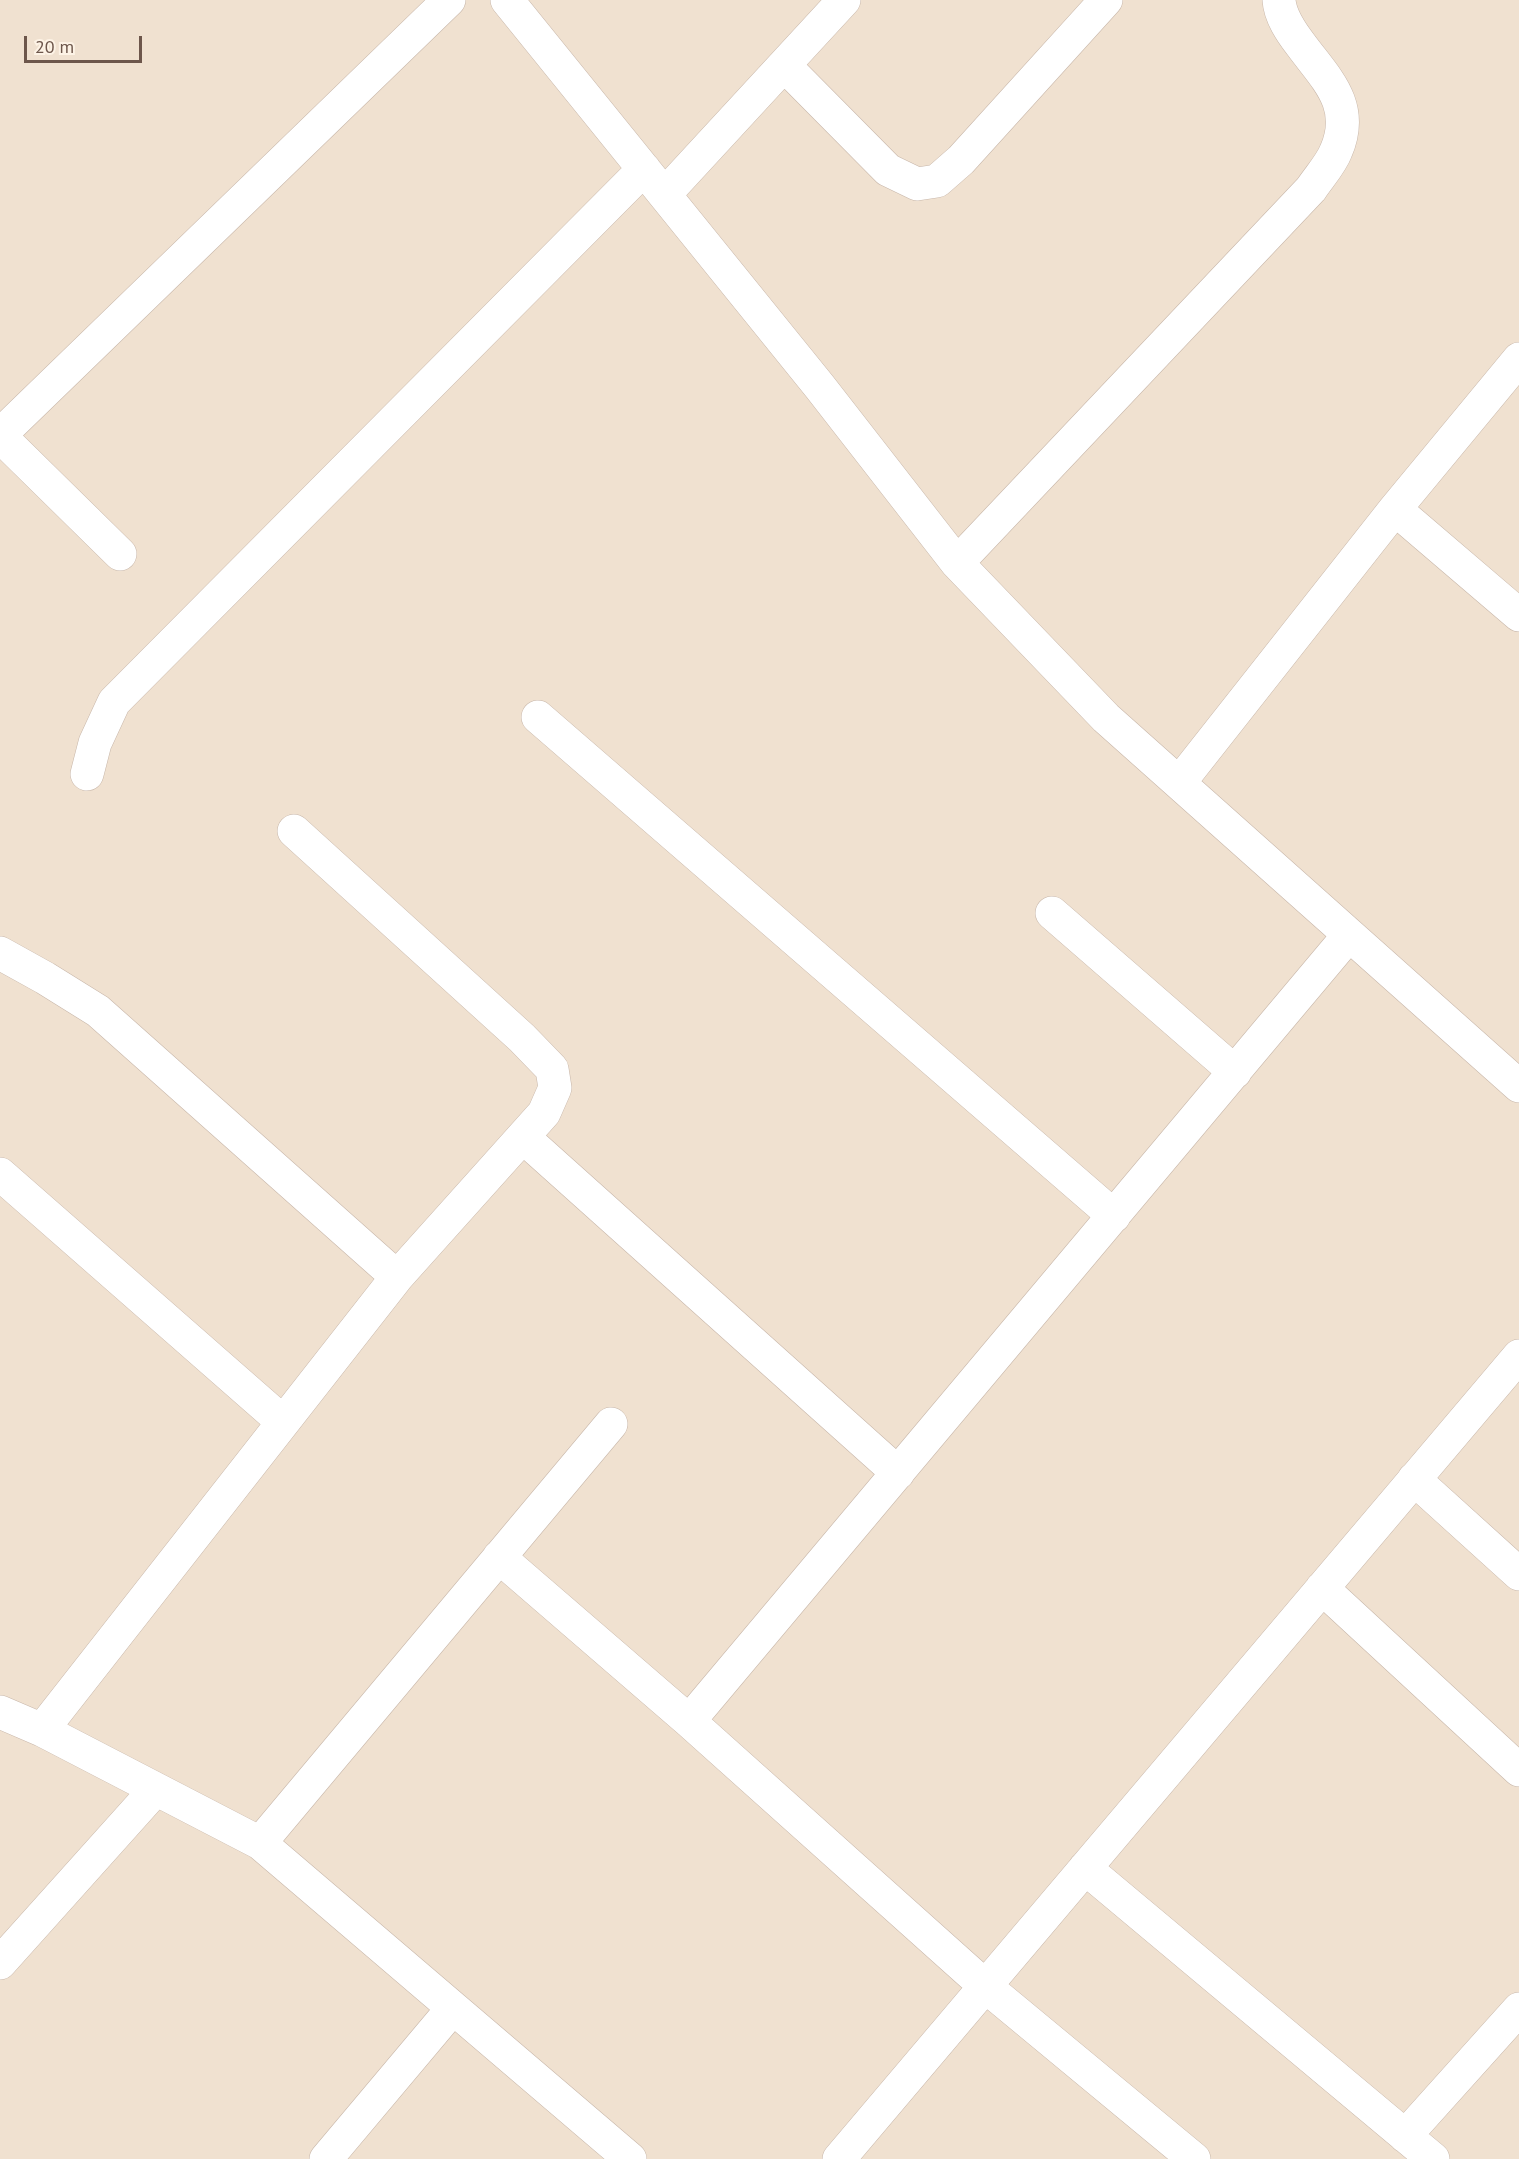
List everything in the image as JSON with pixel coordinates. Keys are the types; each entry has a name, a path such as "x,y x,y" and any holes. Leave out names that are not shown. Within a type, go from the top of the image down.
{"street":[{"path":"120,554 0,436 449,0"},
{"path":"507,0 820,387 957,563 1106,718 1519,1086"},
{"path":"665,194 844,0"},
{"path":"784,64 888,170 917,184 937,181 962,160 1106,0"},
{"path":"957,563 1311,189 1336,151 1344,120 1336,92 1290,31 1279,0"},
{"path":"87,774 95,743 114,702 644,169"},
{"path":"1179,783 1395,509 1519,359"},
{"path":"1395,509 1519,615"},
{"path":"538,717 1114,1216"},
{"path":"42,1730 397,1277 544,1113 555,1088 552,1069 522,1038 294,831"},
{"path":"1052,913 1235,1071"},
{"path":"689,1722 1349,935"},
{"path":"0,953 98,1011 397,1277"},
{"path":"523,1137 898,1473"},
{"path":"0,1174 283,1422"},
{"path":"839,2159 1519,1356"},
{"path":"260,1843 611,1424"},
{"path":"1414,1479 1519,1574"},
{"path":"499,1557 689,1722 985,1986 1194,2159"},
{"path":"1322,1588 1519,1770"},
{"path":"0,1712 42,1730 260,1843 630,2159"},
{"path":"0,1963 156,1789"},
{"path":"1085,1868 1433,2159"},
{"path":"326,2159 453,2008"},
{"path":"1405,2136 1519,2009"}],"shaded area":[{"path":"0,0 1519,0 1519,2159 0,2159"}]}
